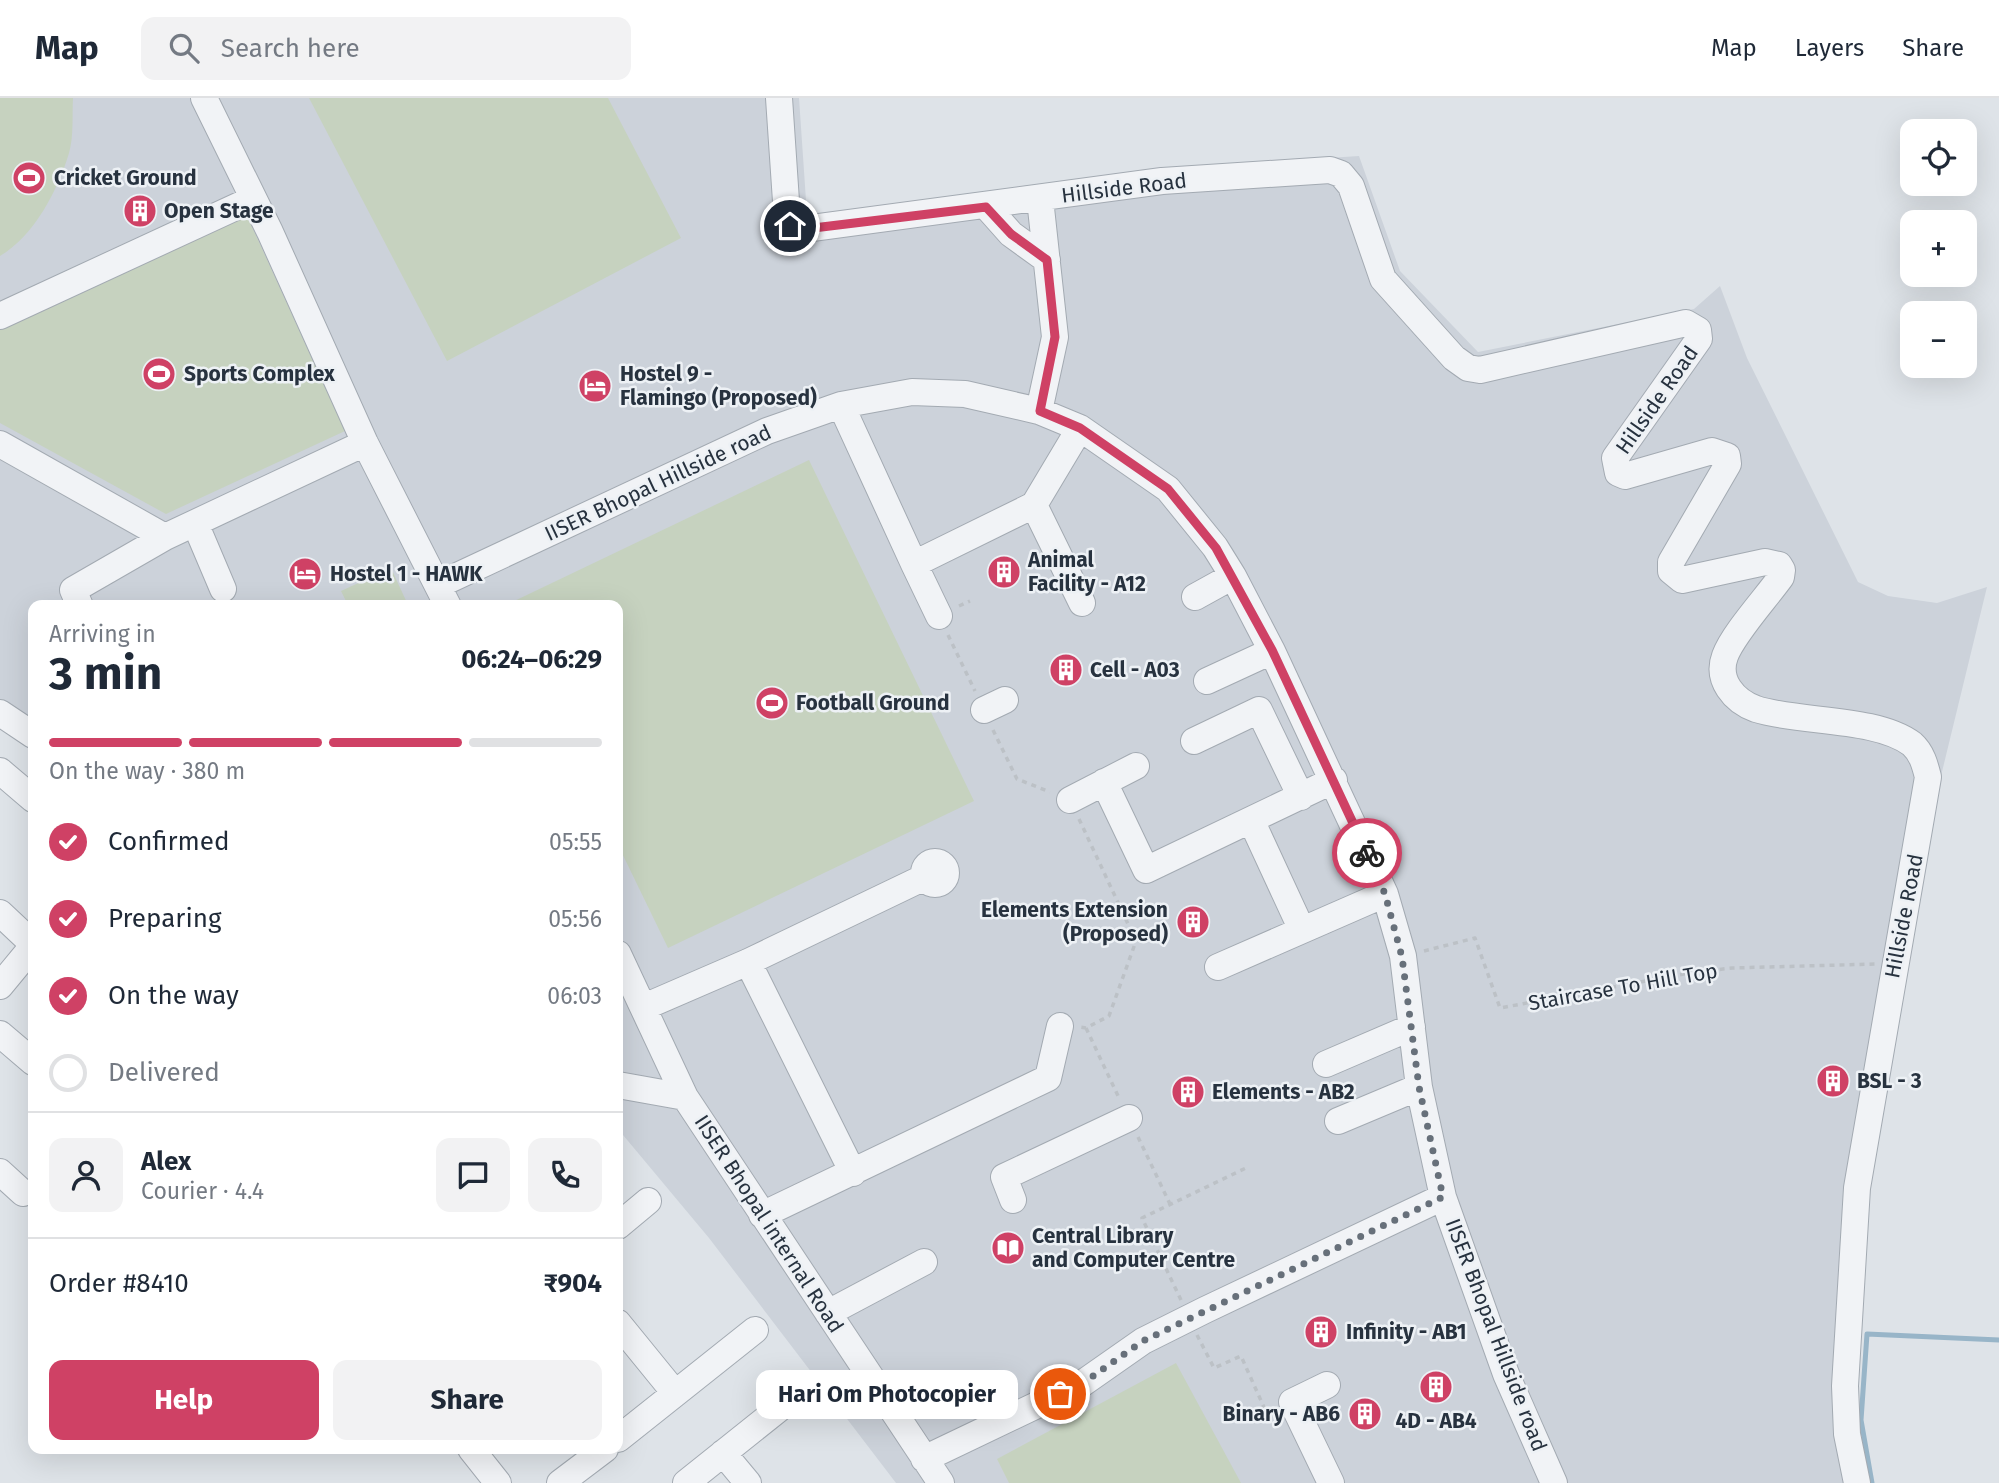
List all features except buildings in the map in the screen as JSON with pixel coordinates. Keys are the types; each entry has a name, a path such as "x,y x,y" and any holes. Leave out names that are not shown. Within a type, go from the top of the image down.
{"street":[{"path":"204,98 365,443 443,595"},
{"name":"Hillside Road","path":"779,98 787,216 790,226 797,230 986,207 1162,181 1336,172 1350,186 1386,285 1454,358 1473,370 1686,323 1695,326 1699,339 1615,458 1616,468 1625,476 1712,451 1727,456 1728,464 1671,562 1671,571 1682,580 1765,562 1779,565 1782,570 1781,577 1725,654 1721,671 1728,690 1756,709 1891,732 1914,746 1925,761 1927,777 1924,811 1857,1188 1845,1386 1847,1434 1857,1483"},
{"path":"0,316 253,199"},
{"path":"1040,411 1055,337 1041,199"},
{"path":"986,207 1011,234 1047,260"},
{"name":"IISER Bhopal Hillside road","path":"443,595 766,431 841,405 912,392 965,394 1040,411 1080,428 1168,489 1216,548 1233,576 1272,650 1385,894 1402,957 1419,1087 1443,1197 1506,1374 1553,1483"},
{"path":"841,405 939,616"},
{"path":"914,564 1034,505 1080,428"},
{"path":"77,600 73,590 165,537 365,443"},
{"path":"0,444 165,537"},
{"path":"1034,505 1082,603"},
{"path":"195,523 223,589"},
{"path":"1195,597 1233,576"},
{"path":"1207,681 1272,650"},
{"path":"1194,741 1259,710 1301,797"},
{"path":"0,713 28,732"},
{"path":"1070,800 1136,766"},
{"path":"0,772 28,795"},
{"path":"1104,782 1146,870 1252,822 1334,780"},
{"path":"1252,822 1301,928"},
{"path":"644,1007 748,962 925,877"},
{"path":"1217,967 1301,928 1385,894"},
{"path":"0,913 28,940"},
{"path":"0,985 28,951"},
{"path":"748,962 853,1173"},
{"name":"IISER Bhopal internal Road","path":"623,964 685,1097 941,1483"},
{"path":"762,1215 1048,1078 1060,1026"},
{"path":"1326,1064 1412,1027"},
{"path":"0,1034 28,1058"},
{"path":"623,1086 685,1097"},
{"path":"1338,1121 1419,1087"},
{"path":"1013,1200 1004,1177 1129,1118"},
{"path":"0,1172 23,1193"},
{"path":"924,1459 1083,1383 1143,1341 1443,1197"},
{"path":"623,1222 648,1201"},
{"path":"828,1313 924,1262"},
{"path":"623,1329 675,1393"},
{"path":"623,1435 755,1331"},
{"path":"1327,1385 1292,1402 1311,1454 1331,1483"},
{"path":"686,1483 796,1395"},
{"path":"723,1453 748,1483"},
{"path":"475,1454 498,1483"},
{"path":"560,1483 591,1454"}],"path":[{"path":"970,601 939,616 994,705 1017,779 1070,800 1136,941 1110,1016 1086,1028"},
{"name":"Staircase To Hill Top","path":"1402,957 1475,938 1500,1008 1689,973 1732,968 1895,963"}],"shaded area":[{"path":"0,98 799,98 807,215 1050,187 1159,169 1359,156 1400,271 1478,352 1694,309 1720,286 1747,358 1858,582 1888,596 1937,603 1987,587 1940,780 1866,1179 1856,1419 1865,1483 896,1483 709,1238 623,1135 623,600 28,600 28,748 0,727"}],"green space":[{"name":"Cricket Ground","path":"0,98 73,98 71,146 58,182 43,211 24,237 0,256"},
{"path":"309,98 608,98 681,238 447,361"},
{"name":"Sports Complex","path":"244,209 345,431 166,514 0,423 0,325"},
{"name":"Football Ground","path":"809,460 974,801 668,948 623,855 623,600 516,600"},
{"path":"391,568 406,600 346,600 341,591"},
{"path":"1176,1363 1241,1483 1009,1483 997,1459"}],"waterway":[{"path":"1872,1483 1861,1420 1867,1334 1999,1340"}],"way so far":[{"path":"1060,1394 1083,1383 1143,1341 1443,1197 1419,1087 1402,957 1385,894 1367,853"}],"place":[{"name":"Cricket Ground","path":"29,178"},
{"name":"Open Stage","path":"140,211"},
{"name":"Sports Complex","path":"159,374"},
{"name":"Hostel 9 - Flamingo (Proposed)","path":"595,386"},
{"name":"Animal Facility - A12","path":"1004,572"},
{"name":"Hostel 1 - HAWK","path":"305,574"},
{"name":"Cell - A03","path":"1066,670"},
{"name":"Football Ground","path":"772,703"},
{"name":"Elements Extension (Proposed)","path":"1193,922"},
{"name":"BSL - 3","path":"1833,1081"},
{"name":"Elements - AB2","path":"1188,1092"},
{"name":"Central Library and Computer Centre","path":"1008,1248"},
{"name":"Infinity - AB1","path":"1321,1332"},
{"name":"4D - AB4","path":"1436,1387"},
{"name":"Hari Om Photocopier","path":"1060,1394"},
{"name":"Binary - AB6","path":"1365,1414"}],"route":[{"path":"790,226 797,230 986,207 1011,234 1047,260 1055,337 1040,411 1080,428 1168,489 1216,548 1272,650 1367,853"}]}
